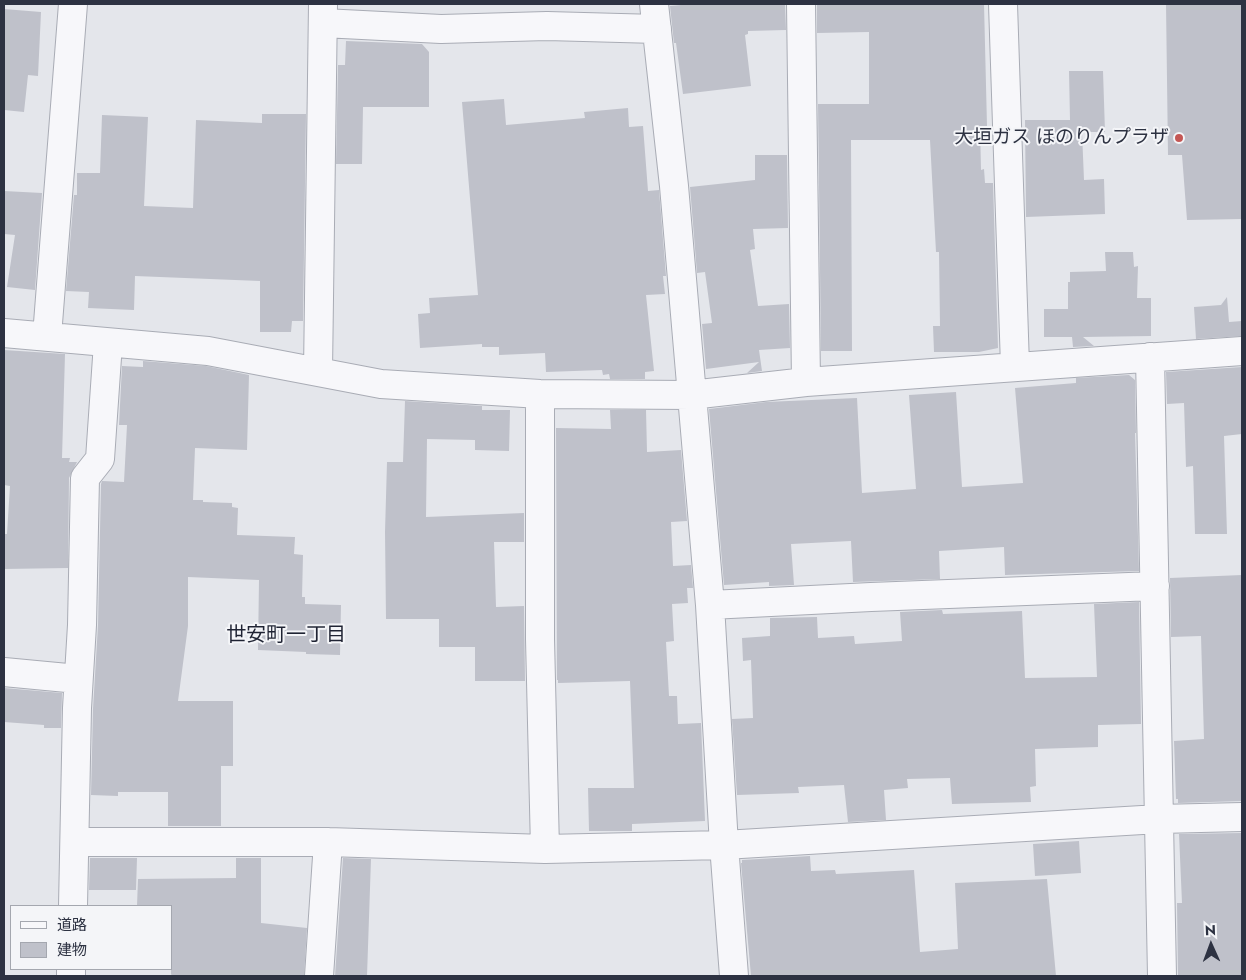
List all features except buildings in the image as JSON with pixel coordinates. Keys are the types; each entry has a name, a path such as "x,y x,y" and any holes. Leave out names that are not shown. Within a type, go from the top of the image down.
{"street":[{"path":"47,336 73,4"},
{"path":"801,4 806,382"},
{"path":"1002,4 1015,366"},
{"path":"318,370 323,14 441,29 548,26 655,16 674,186 710,605 724,845 734,976"},
{"path":"4,333 208,351 318,370 382,384 540,394 691,395 806,382 1242,351"},
{"path":"73,905 85,478 100,459 108,342"},
{"path":"1150,357 1162,976"},
{"path":"540,394 540,639 545,849"},
{"path":"710,605 1155,586"},
{"path":"4,672 78,679"},
{"path":"75,842 328,842 545,849 724,845 1159,819 1242,817"},
{"path":"319,976 328,842"}],"place":[{"name":"大垣ガス ほのりんプラザ","path":"1179,138"}],"district":[{"name":"世安町一丁目","path":"286,636"}]}
